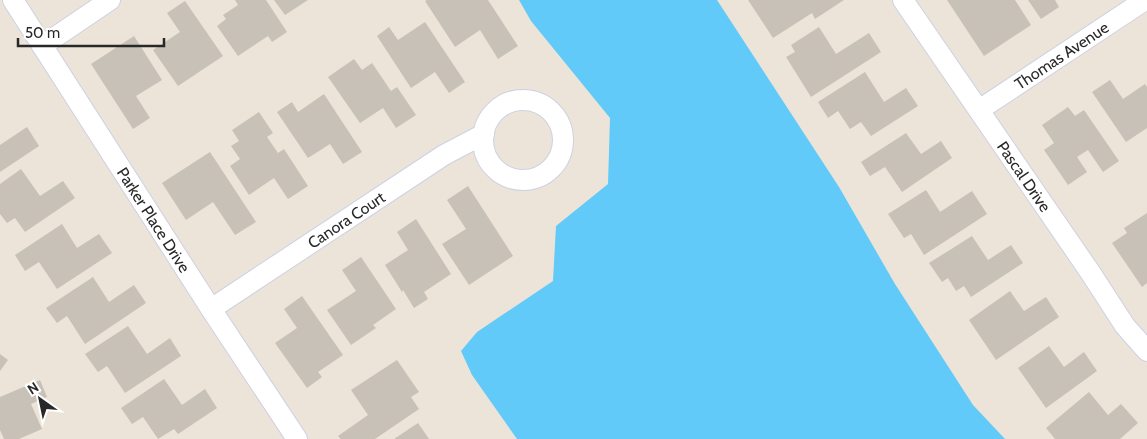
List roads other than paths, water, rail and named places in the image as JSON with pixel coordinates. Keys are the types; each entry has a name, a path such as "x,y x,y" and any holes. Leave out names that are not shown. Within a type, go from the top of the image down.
{"street":[{"name":"Parker Place Drive","path":"13,0 211,309 297,439"},
{"path":"42,46 110,0"},
{"name":"Pascal Drive","path":"903,0 1126,326 1147,351"},
{"name":"Thomas Avenue","path":"979,110 1145,0"},
{"name":"Canora Court","path":"211,309 444,155 484,134"}],"water":[{"path":"519,0 717,0 839,187 895,284 973,405 1005,439 517,439 472,375 461,351 477,332 553,281 556,226 608,184 610,118 531,21"}]}
